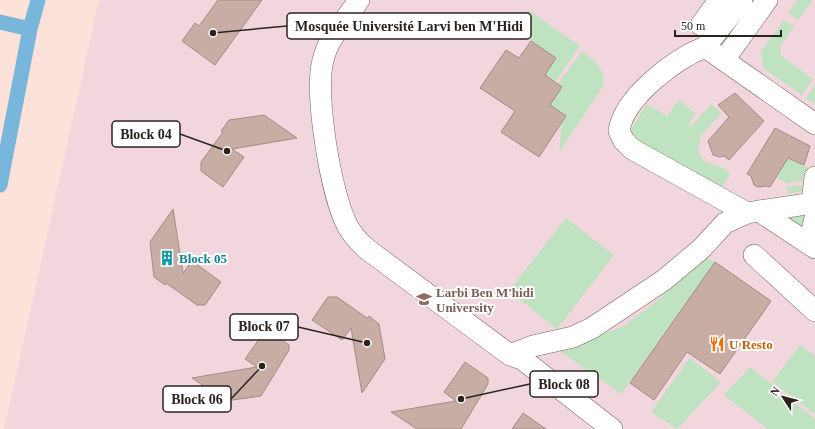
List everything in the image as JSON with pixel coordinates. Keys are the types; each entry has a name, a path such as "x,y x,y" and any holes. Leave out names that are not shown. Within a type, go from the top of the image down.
{"street":[{"path":"360,0 330,44 325,53 321,69 322,114 335,187 342,216 353,235 368,250 510,355 522,359 612,429"},
{"path":"701,25 719,0"},
{"path":"742,0 705,47 689,54 648,86 634,100 623,116 619,131 624,142 632,149 753,212 812,246 814,208 813,179 815,177"},
{"path":"724,60 767,0"},
{"path":"705,47 815,124"},
{"path":"510,355 533,346 574,337 592,328 664,280 701,249 725,223 753,212 814,208"},
{"path":"754,255 815,311"}],"shaded area":[{"name":"Larbi Ben M'hidi University","path":"99,0 815,0 815,429 4,429"}],"green space":[{"path":"798,0 813,0 798,20 788,12"},
{"path":"527,11 531,12 580,46 555,82 545,75 556,58 531,41 531,27 525,13"},
{"path":"784,20 794,26 780,47 781,56 813,79 802,95 763,68 761,52"},
{"path":"582,51 595,62 601,70 604,80 603,86 559,152 562,123 566,116 550,105 562,87 558,84"},
{"path":"815,85 815,104 806,98"},
{"path":"679,100 696,114 689,123 691,127 711,104 722,113 701,136 698,151 704,161 722,167 730,175 722,187 713,184 628,134 647,104 667,116"},
{"path":"788,158 811,169 807,180 787,183 776,177"},
{"path":"808,184 809,190 787,194 787,187"},
{"path":"812,209 805,229 780,216"},
{"path":"566,218 614,255 557,329 509,291"},
{"path":"707,258 715,262 621,394 557,349 581,344 625,325 648,308"},
{"path":"800,345 815,356 815,414 772,382"},
{"path":"690,358 721,382 677,429 651,412"},
{"path":"750,367 815,419 815,429 768,429 724,395"}],"building":[{"path":"218,0 262,0 215,65 182,41 195,23 199,26"},
{"path":"531,41 556,58 545,75 562,87 550,105 566,116 539,157 501,132 515,111 480,88 506,50 519,58"},
{"path":"735,93 764,121 729,160 724,156 720,157 713,155 708,141 729,117 718,105"},
{"path":"264,115 297,138 232,149 244,157 223,187 201,171 201,162 223,132 221,131 229,120"},
{"path":"775,128 810,146 804,165 788,158 770,187 758,187 754,185 751,176 747,174"},
{"name":"Block 05","path":"173,209 183,273 192,261 221,282 205,305 197,305 166,283 165,285 154,277 150,242"},
{"path":"715,262 771,301 720,374 687,352 654,400 630,383"},
{"path":"328,297 337,297 367,318 369,316 379,324 385,359 362,393 351,328 342,340 312,320"},
{"path":"266,329 289,345 289,350 261,396 226,401 192,378 257,367 245,359"},
{"path":"465,362 488,378 488,384 461,429 417,429 391,412 456,401 444,392"},
{"path":"523,413 546,429 512,429"}],"waterway":[{"path":"0,185 30,29 38,0"},
{"path":"0,22 30,29"}],"place":[{"name":"Mosquée Université Larvi ben M'Hidi","path":"213,33"},
{"name":"Block 04","path":"227,151"},
{"name":"Block 05","path":"167,258"},
{"name":"Larbi Ben M'hidi University","path":"424,299"},
{"name":"Block 07","path":"367,343"},
{"name":"U Resto","path":"717,344"},
{"name":"Block 06","path":"262,366"},
{"name":"Block 08","path":"461,399"}]}
